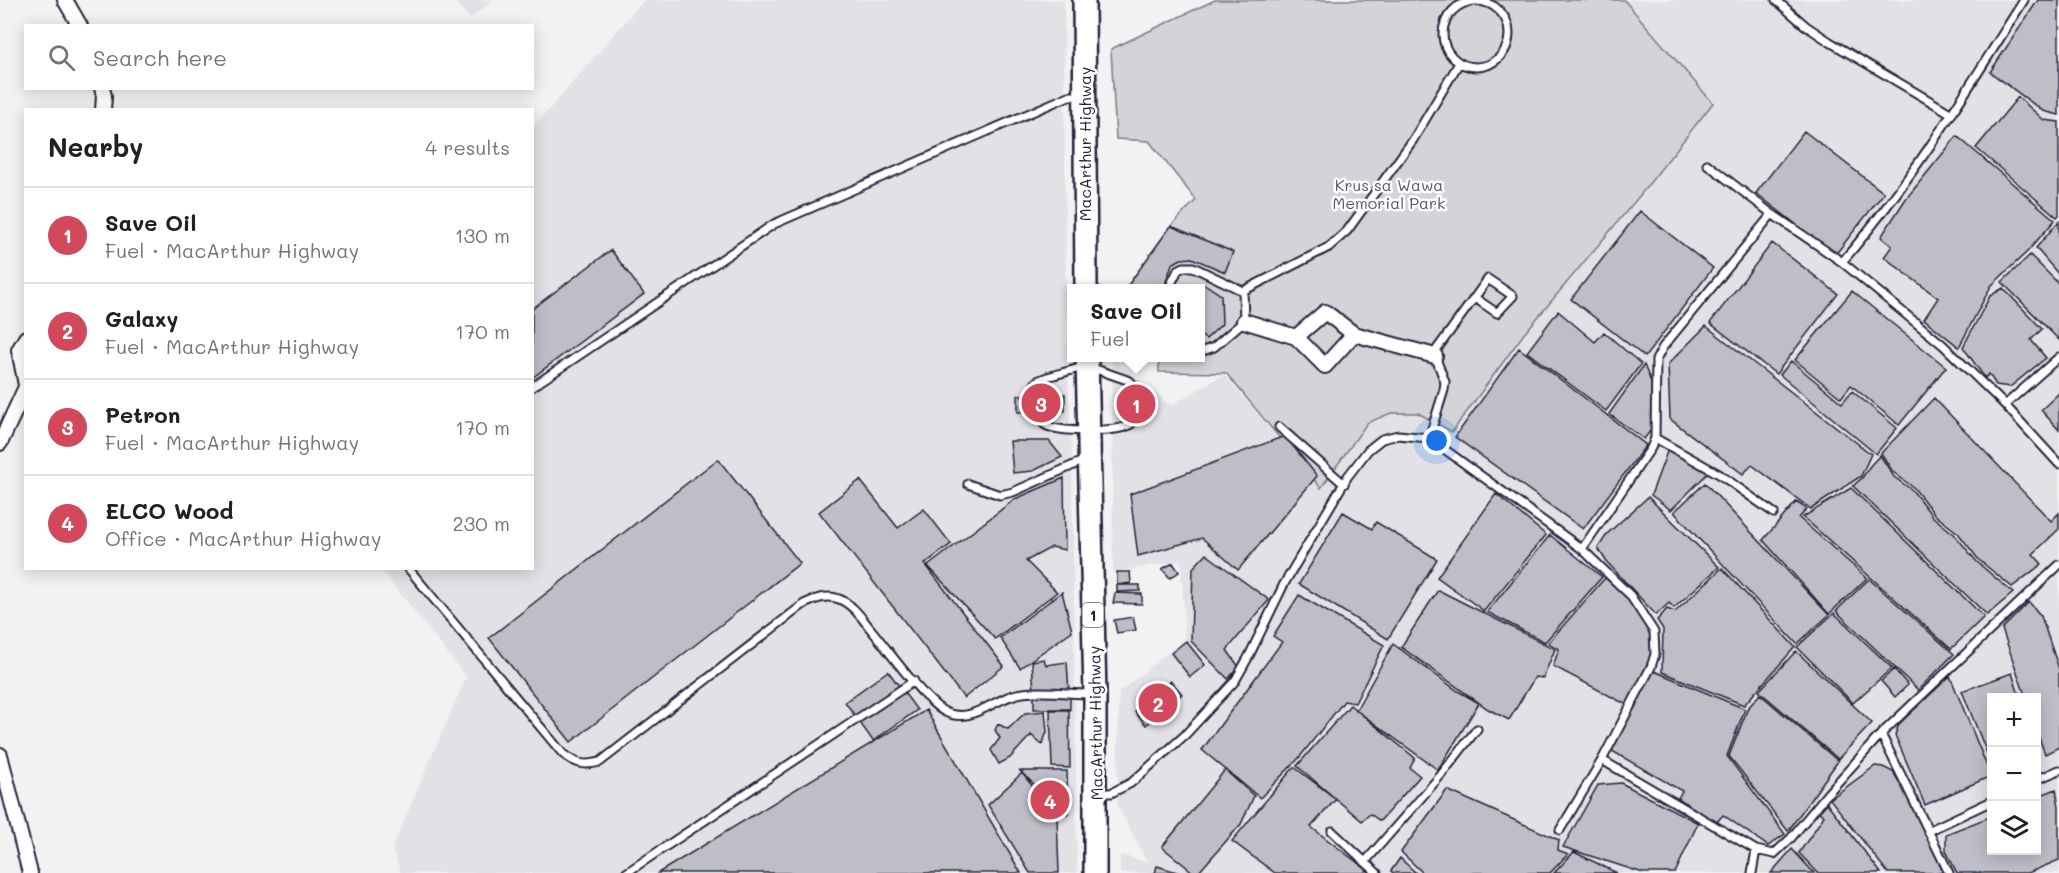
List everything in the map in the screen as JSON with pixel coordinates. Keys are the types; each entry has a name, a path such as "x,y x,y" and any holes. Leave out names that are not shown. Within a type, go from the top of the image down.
{"highway":[{"name":"MacArthur Highway","path":"1084,0 1086,284"},
{"name":"MacArthur Highway","path":"1087,362 1095,695 1095,873"}],"street":[{"path":"65,0 80,24"},
{"path":"102,90 103,108"},
{"path":"1296,337 1325,312 1354,334 1435,356"},
{"path":"1244,321 1296,337 1325,366 1354,334"},
{"path":"24,342 19,351 24,376"},
{"path":"0,443 24,390"},
{"path":"0,755 30,873"}],"lane":[{"path":"1776,0 1806,26 1830,42 1953,114"},
{"path":"1842,262 1875,224 1953,114 2024,0"},
{"path":"1468,1 1484,2 1494,6 1504,15 1509,26 1510,36 1504,54 1485,67 1474,68 1459,63 1445,46 1442,34 1449,15 1459,5 1468,1"},
{"path":"1243,291 1329,247 1347,231 1413,140 1459,63"},
{"path":"534,386 774,224 1069,96 1084,96"},
{"path":"1707,164 1772,214 1842,262 1943,345 2005,405 2059,464"},
{"path":"1582,549 1651,448 1655,438 1656,360 1663,347 1772,214"},
{"path":"1171,284 1178,270 1193,267 1243,291"},
{"path":"1429,438 1445,382 1435,356 1437,349 1488,279 1513,296 1497,313 1475,298"},
{"path":"1205,350 1214,347 1244,321 1243,291"},
{"path":"2005,405 2059,357"},
{"path":"1030,394 1037,381 1087,362 1130,381 1141,394"},
{"path":"1033,411 1049,427 1088,432 1120,428 1131,424 1140,413"},
{"path":"1279,427 1344,484"},
{"path":"1096,794 1111,793 1131,783 1185,735 1235,681 1250,656 1284,584 1344,484 1368,450 1383,440 1398,435 1429,438 1582,549 1630,595 1654,632 1655,654 1651,667 1602,760 1560,830"},
{"path":"1655,438 1719,474 1774,513"},
{"path":"968,484 1000,495 1013,492 1089,459"},
{"path":"1602,760 1755,850 1774,854 1791,838 1881,734 2059,565"},
{"path":"410,570 563,754 573,762 587,765 600,762 804,604 821,597 839,598 856,610 930,701 947,713 963,716 975,713 996,701 1022,693 1095,695"},
{"path":"626,873 914,681"},
{"path":"1365,862 1441,775 1477,729"},
{"path":"1881,734 1949,873"},
{"path":"2041,778 2059,770"},
{"path":"1928,831 1987,803"},
{"path":"1332,831 1377,873"},
{"path":"1752,873 1755,850"}],"shaded area":[{"path":"454,0 493,0 470,19"},
{"path":"644,0 1064,0 1066,338 1072,456 1077,873 401,873 392,848 466,677 382,570 534,570 534,127"},
{"path":"1624,0 2059,0 2059,873 1120,873 1120,855 1147,862 1117,805 1119,692 1185,639 1181,561 1113,572 1112,362 1117,362 1171,406 1224,374 1321,488 1367,423 1391,413 1418,413 1452,432 1523,335 1713,103"}],"green space":[{"name":"Krus sa Wawa Memorial Park","path":"1215,0 1624,0 1713,103 1641,194 1523,335 1452,432 1418,413 1391,413 1367,423 1321,488 1226,373 1159,372 1159,362 1205,362 1205,284 1129,284 1171,226 1196,200 1149,141 1116,139 1111,49"}],"building":[{"path":"2038,0 2059,0 2059,115 2043,111 1990,72"},
{"path":"2018,97 2044,120 2059,122 2059,215 2057,217 1976,148"},
{"path":"1804,131 1884,193 1835,255 1756,193"},
{"path":"1957,136 2055,220 2027,252 1991,286 1959,347 1924,319 1938,298 1884,257 1892,246 1881,237 1905,200"},
{"path":"1640,211 1713,268 1645,357 1571,299"},
{"path":"2059,221 2059,275 2036,248"},
{"path":"1171,226 1233,252 1225,272 1192,258 1181,259 1172,264 1165,284 1129,284"},
{"path":"1772,243 1838,294 1776,374 1710,323"},
{"path":"611,250 644,294 534,376 534,308"},
{"path":"2030,255 2059,284 2059,340 2002,282"},
{"path":"1205,284 1221,295 1222,324 1206,339"},
{"path":"2003,288 2042,329 2031,340 2046,358 2010,387 1996,385 1989,374 1985,378 1963,347 1990,296"},
{"path":"1852,291 1946,367 1899,425 1851,385 1841,398 1795,360"},
{"path":"1558,311 1595,342 1604,332 1641,364 1606,411 1527,352"},
{"path":"1706,326 1871,454 1861,476 1811,509 1752,465 1743,474 1670,419 1668,364"},
{"path":"1519,348 1646,445 1583,529 1455,437"},
{"path":"1791,361 1842,403 1852,391 1897,428 1876,454 1780,375"},
{"path":"1644,365 1653,387 1651,430 1644,439 1609,414"},
{"path":"2059,393 2059,430 2041,410"},
{"path":"1065,394 1065,411 1018,412 1018,395"},
{"path":"1122,394 1151,394 1151,413 1122,413"},
{"path":"1934,398 2051,521 2059,513 2059,529 2033,554 2042,564 2012,587 1979,560 1958,533 1935,515 1914,488 1893,472 1881,453"},
{"path":"1285,436 1317,476 1238,570 1202,538 1138,556 1130,494"},
{"path":"1010,441 1049,441 1062,457 1033,471 1013,473"},
{"path":"1668,449 1708,473 1671,510 1651,495"},
{"path":"1880,455 1894,477 1912,490 1933,517 1954,534 1977,562 2013,593 1987,615 1853,486"},
{"path":"718,459 800,563 571,742 489,638"},
{"path":"1064,478 1065,550 1052,547 1026,561 1057,592 995,639 928,566 1015,499"},
{"path":"860,480 898,528 924,509 951,544 925,564 1004,666 964,698 819,512"},
{"path":"1705,483 1829,615 1797,644 1674,512"},
{"path":"1851,488 1984,617 1951,649 1803,517"},
{"path":"1496,494 1546,535 1484,611 1437,577"},
{"path":"1648,497 1719,567 1674,608 1669,603 1656,615 1606,561 1598,548 1608,533"},
{"path":"1796,502 1807,509 1799,518 1867,578 1829,614 1763,540"},
{"path":"1343,512 1372,529 1376,522 1437,559 1388,639 1299,584"},
{"path":"1550,535 1602,577 1545,642 1487,612"},
{"path":"1206,554 1269,600 1227,650 1239,667 1228,679 1191,641 1193,568"},
{"path":"1173,563 1179,572 1170,578 1162,569"},
{"path":"1722,568 1795,647 1744,705 1662,672 1663,629 1657,620 1667,609 1675,612"},
{"path":"1117,572 1130,572 1131,583 1117,585"},
{"path":"1605,578 1627,595 1651,632 1653,652 1627,705 1553,666 1559,649 1548,643"},
{"path":"1869,579 1954,654 1918,690 1836,611"},
{"path":"1117,585 1140,585 1140,591 1117,592"},
{"path":"1438,590 1555,649 1543,678 1535,677 1509,720 1488,709 1401,647"},
{"path":"1062,592 1072,631 1020,668 1000,638"},
{"path":"1115,593 1142,594 1142,604 1113,603"},
{"path":"1299,595 1384,645 1355,703 1344,701 1299,758 1260,798 1202,750 1282,642 1273,636"},
{"path":"2029,602 2041,616 2059,669 2059,747 2045,754 2041,743 2041,693 2024,693 2002,629"},
{"path":"1834,613 1892,668 1853,703 1797,647"},
{"path":"1133,617 1136,630 1117,633 1114,620"},
{"path":"1186,641 1205,665 1190,677 1171,653"},
{"path":"1393,644 1458,691 1479,703 1438,770 1356,710"},
{"path":"1796,651 1872,723 1838,759 1759,691"},
{"path":"1044,659 1046,665 1067,662 1069,692 1034,692 1032,661"},
{"path":"1894,669 1908,685 1895,697 1881,681"},
{"path":"888,671 917,710 873,741 845,702"},
{"path":"1654,671 1745,709 1727,756 1785,834 1768,846 1723,815 1716,823 1678,798 1682,791 1612,751"},
{"path":"2012,673 2018,693 1987,693 1987,754 1962,691"},
{"path":"1950,676 1987,766 1987,778 1925,805 1895,735 1899,724"},
{"path":"1171,681 1182,694 1146,725 1135,712"},
{"path":"1760,694 1838,761 1788,831 1729,756 1748,708"},
{"path":"1034,695 1070,696 1070,709 1034,709"},
{"path":"1350,705 1415,758 1410,768 1420,776 1380,821 1370,814 1362,821 1297,766"},
{"path":"926,710 1021,873 658,873"},
{"path":"1050,710 1069,710 1070,768 1052,767"},
{"path":"1045,711 1047,732 1042,745 1031,735 1010,758 999,764 991,750 1000,738 995,730 998,724 1008,729 1025,713"},
{"path":"1875,766 1893,772 1944,868 1941,873 1888,873 1830,799"},
{"path":"1294,767 1336,799 1311,827 1367,870 1364,873 1275,873 1232,841"},
{"path":"1225,770 1254,796 1241,824 1198,873 1194,873 1162,847"},
{"path":"1020,771 1067,771 1068,814 1058,814 1041,791"},
{"path":"1022,773 1057,817 1059,873 1030,873 988,805"},
{"path":"1621,783 1698,823 1675,873 1643,873 1563,847 1598,785"},
{"path":"2056,789 2059,806 2059,860 2028,873 1957,873 1946,851 1946,834 1987,818 1987,855 2041,855 2041,795"},
{"path":"1447,790 1559,840 1558,850 1568,854 1550,873 1423,873 1401,852"},
{"path":"1827,803 1881,873 1818,873 1799,853 1824,816 1819,812"},
{"path":"1792,849 1814,873 1771,873"},
{"path":"1574,852 1617,873 1554,873"},
{"path":"1400,858 1416,873 1393,873 1391,871"},
{"path":"1157,866 1180,873 1155,873"}],"place":[{"name":"Petron","path":"1041,403"},
{"name":"Save Oil","path":"1136,404"},
{"name":"Galaxy","path":"1158,703"},
{"name":"ELCO Wood","path":"1050,800"}]}
